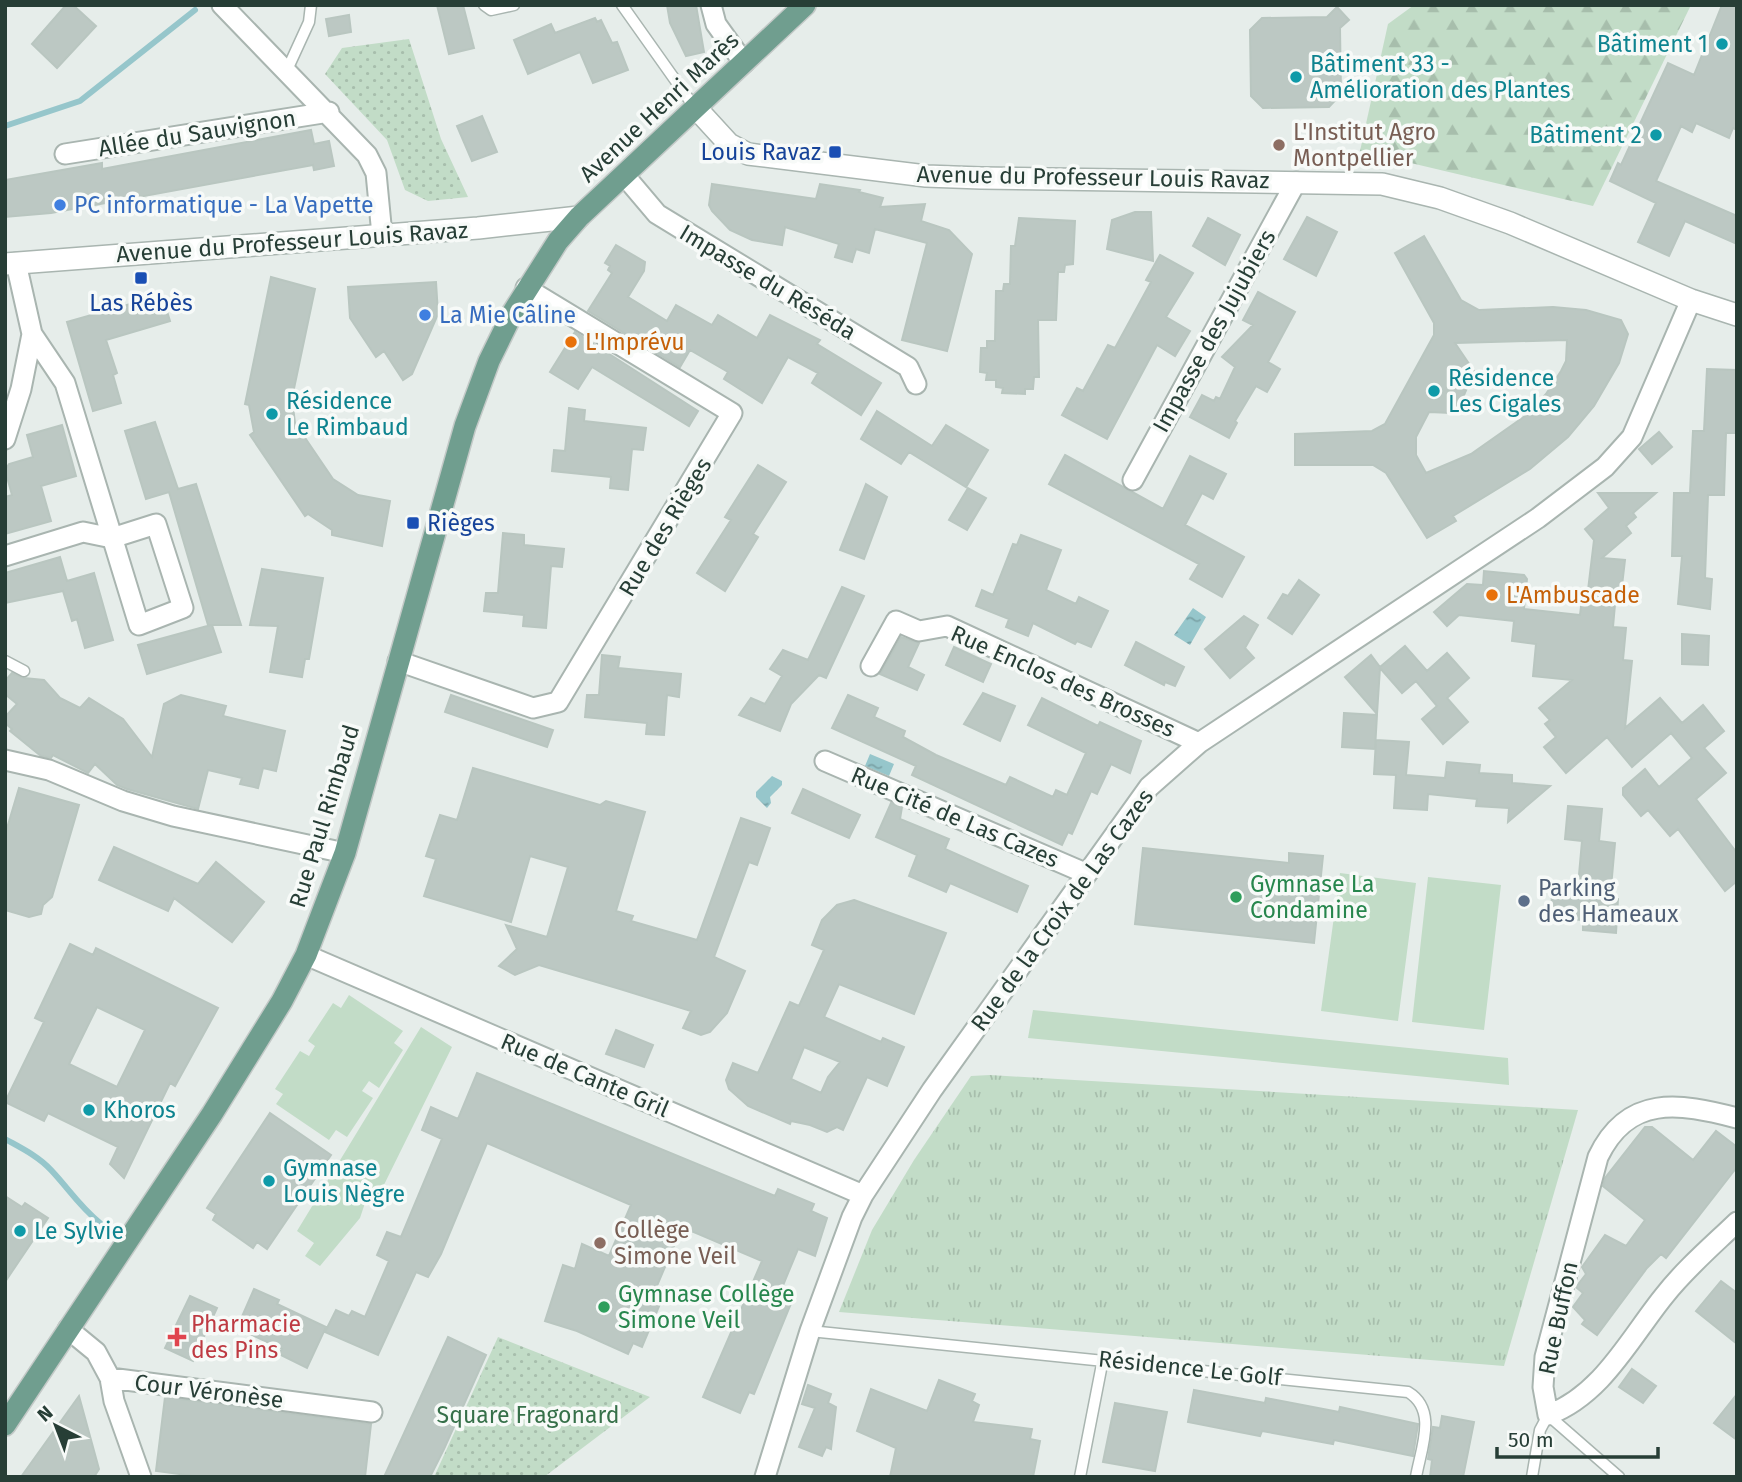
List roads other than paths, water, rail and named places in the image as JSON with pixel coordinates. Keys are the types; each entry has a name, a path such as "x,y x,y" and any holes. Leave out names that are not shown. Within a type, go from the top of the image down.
{"main road":[{"name":"Avenue Henri Marès","path":"579,217 805,5"},
{"name":"Rue Paul Rimbaud","path":"5,1425 212,1114 282,1001 306,955 345,853 465,426 489,361 542,262 579,217"}],"street":[{"path":"222,5 329,112 362,149 376,173 382,235"},
{"path":"711,5 716,23 744,63"},
{"name":"Avenue du Professeur Louis Ravaz","path":"696,108 741,152 831,164 981,178 1381,184 1440,198 1510,223 1691,300 1737,315"},
{"name":"Allée du Sauvignon","path":"65,155 329,112"},
{"name":"Impasse du Réséda","path":"624,175 657,214 908,367 916,384"},
{"name":"Impasse des Jujubiers","path":"1133,480 1296,181"},
{"name":"Avenue du Professeur Louis Ravaz","path":"10,263 579,217"},
{"path":"5,556 83,532 112,538 156,524 183,608 139,625 112,538 65,383 32,334 10,263"},
{"name":"Rue des Rièges","path":"398,661 533,708 558,702 732,413 526,288"},
{"name":"Rue de la Croix de Las Cazes","path":"765,1477 810,1331 852,1217 863,1195 1085,873 1149,787 1199,743 1527,526 1605,467 1632,437 1691,300"},
{"path":"5,439 21,389 32,334"},
{"name":"Rue Enclos des Brosses","path":"871,666 896,621 919,631 947,626 1199,743"},
{"path":"5,760 49,769 123,801 173,816 345,853"},
{"name":"Rue Cité de Las Cazes","path":"825,761 1085,873"},
{"name":"Rue de Cante Gril","path":"306,955 863,1195"},
{"name":"Rue Buffon","path":"1737,1118 1678,1108 1650,1109 1635,1112 1607,1138 1598,1157 1545,1357 1543,1387 1548,1415 1572,1403 1600,1380 1666,1293 1737,1222"},
{"name":"Cour Véronèse","path":"68,1329 96,1352 110,1378 372,1412"},
{"path":"110,1378 114,1401 141,1477"}],"lane":[{"path":"287,70 309,22 311,5"},
{"path":"484,5 491,10 514,5"},
{"path":"622,5 696,108"},
{"path":"5,661 24,671"},
{"name":"Résidence Le Golf","path":"810,1331 1408,1392 1421,1402 1427,1412 1416,1477"},
{"path":"1080,1477 1103,1359"},
{"path":"1531,1477 1540,1430 1548,1415 1619,1477"}],"water":[{"path":"1193,608 1206,617 1190,645 1174,635"},
{"path":"870,754 894,764 889,776 865,766"},
{"path":"772,776 782,781 782,785 770,797 771,803 767,808 756,797 756,792"}],"waterway":[{"path":"5,126 80,101 195,10"},
{"path":"5,1139 46,1165 100,1223"}],"place":[{"name":"Bâtiment 1","path":"1722,44"},
{"name":"Bâtiment 33 - Amélioration des Plantes","path":"1296,77"},
{"name":"Bâtiment 2","path":"1656,135"},
{"name":"L'Institut Agro Montpellier","path":"1279,145"},
{"name":"Louis Ravaz","path":"835,152"},
{"name":"PC informatique - La Vapette","path":"60,205"},
{"name":"Las Rébès","path":"141,278"},
{"name":"La Mie Câline","path":"425,315"},
{"name":"L'Imprévu","path":"571,342"},
{"name":"Résidence Les Cigales","path":"1434,391"},
{"name":"Résidence Le Rimbaud","path":"272,414"},
{"name":"Rièges","path":"413,523"},
{"name":"L'Ambuscade","path":"1492,595"},
{"name":"Gymnase La Condamine","path":"1236,897"},
{"name":"Parking des Hameaux","path":"1524,901"},
{"name":"Khoros","path":"89,1110"},
{"name":"Gymnase Louis Nègre","path":"269,1181"},
{"name":"Le Sylvie","path":"20,1231"},
{"name":"Collège Simone Veil","path":"600,1243"},
{"name":"Gymnase Collège Simone Veil","path":"604,1307"},
{"name":"Pharmacie des Pins","path":"177,1337"}],"park label":[{"name":"Square Fragonard","path":"528,1415"}]}
